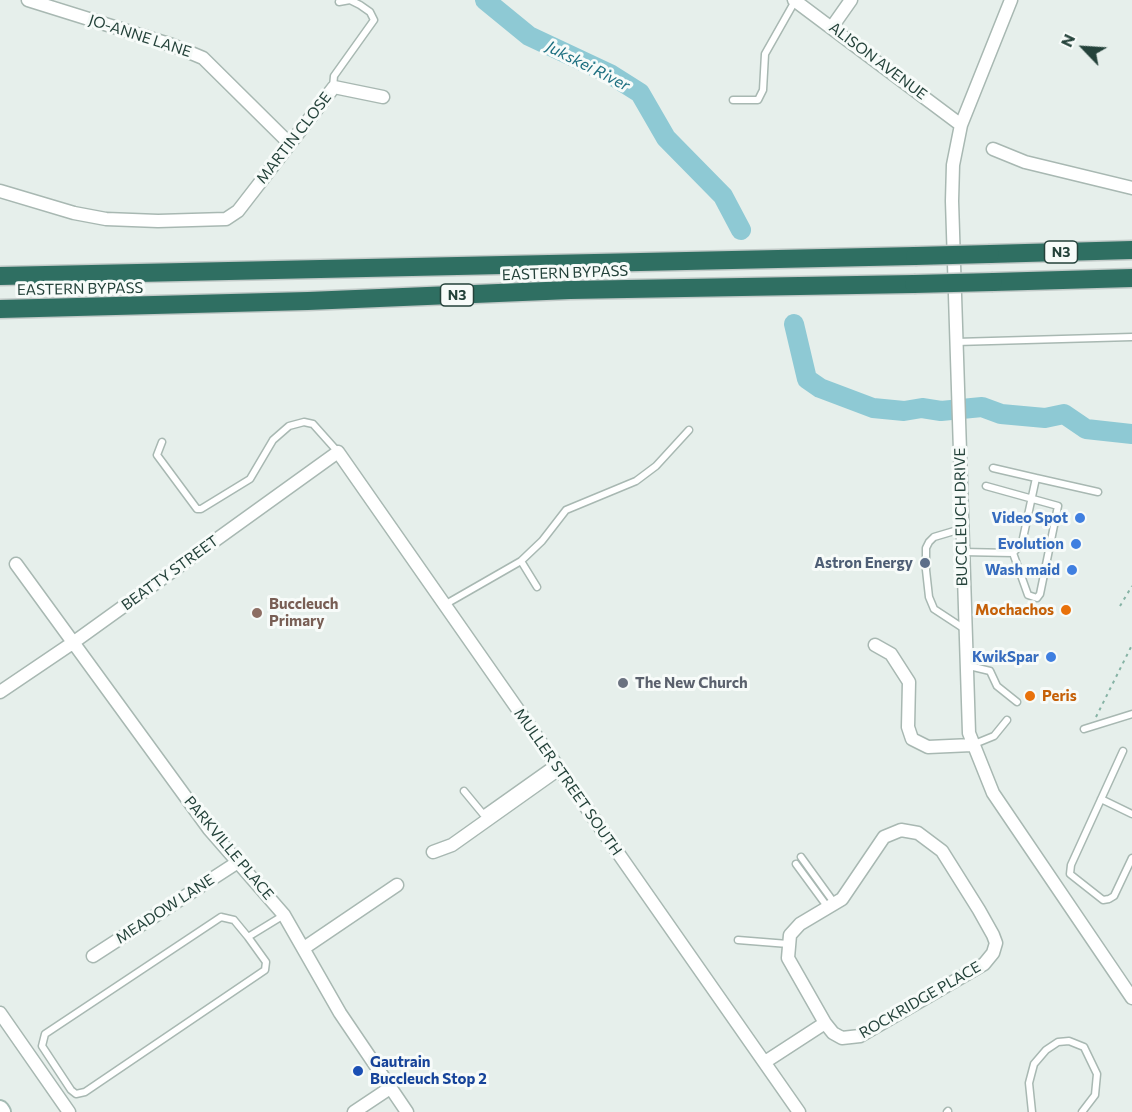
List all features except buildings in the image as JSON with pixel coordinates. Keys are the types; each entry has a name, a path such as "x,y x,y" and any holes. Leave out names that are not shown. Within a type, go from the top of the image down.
{"highway":[{"name":"EASTERN BYPASS","path":"0,276 1132,250"},
{"name":"EASTERN BYPASS","path":"0,309 308,302 570,290 1132,278"}],"street":[{"name":"JO-ANNE LANE","path":"28,0 172,45 203,58 290,144"},
{"name":"ALISON AVENUE","path":"794,0 961,125"},
{"path":"832,27 850,0"},
{"name":"BUCCLEUCH DRIVE","path":"1011,0 961,125 955,151 952,201 964,665 969,733 993,793 1132,998"},
{"name":"MARTIN CLOSE","path":"0,191 74,213 106,219 229,218 238,211 334,87 383,97"},
{"path":"993,149 1035,165 1132,188"},
{"name":"MULLER STREET SOUTH","path":"338,452 799,1112"},
{"name":"BEATTY STREET","path":"0,692 74,642 338,452"},
{"name":"PARKVILLE PLACE","path":"16,564 209,829 284,915 340,1013 407,1112"},
{"path":"875,645 891,654 909,682 908,727 912,740 928,747 972,745"},
{"path":"433,852 452,845 557,766"},
{"name":"ROCKRIDGE PLACE","path":"901,830 914,831 942,851 979,910 996,943 993,953 984,964 860,1036 842,1038 833,1033 825,1023 792,965 788,944 790,935 800,924 832,907 846,894 884,837 901,830"},
{"name":"MEADOW LANE","path":"93,956 238,862"},
{"path":"304,948 397,885"},
{"path":"0,1013 69,1112"},
{"path":"765,1062 825,1023"},
{"path":"354,1112 390,1088"}],"lane":[{"path":"334,87 334,76 374,20 370,12 360,5 350,0 339,2"},
{"path":"733,100 750,102 758,100 763,90 765,54 794,0"},
{"path":"956,342 1132,337"},
{"path":"162,442 157,455 197,509 204,509 250,479 273,440 289,426 304,422 313,423 338,452"},
{"path":"446,604 521,561 542,541 566,510 636,482 656,466 689,430"},
{"path":"993,468 1098,492"},
{"path":"962,552 1013,553 1022,543 1036,478"},
{"path":"986,486 1058,506 1040,594 1037,598 1028,595 1013,553"},
{"path":"961,529 934,537 929,542 926,548 926,570 931,604 939,613 963,628"},
{"path":"521,561 537,587"},
{"path":"964,665 990,670 997,686 1017,702"},
{"path":"1088,728 1132,714"},
{"path":"972,745 994,736 1007,720"},
{"path":"1123,751 1071,865 1070,874 1104,900 1109,899 1114,896 1132,858"},
{"path":"464,791 483,814 557,766"},
{"path":"1101,799 1132,814"},
{"path":"801,857 832,907"},
{"path":"796,864 832,907"},
{"path":"248,937 284,915"},
{"path":"230,918 248,937 266,962 265,970 258,977 85,1092 76,1094 71,1090 42,1046 45,1034 219,919 230,918"},
{"path":"738,940 788,944"},
{"path":"1032,1112 1029,1083 1034,1064 1046,1050 1058,1042 1069,1041 1084,1047 1093,1061 1097,1074 1095,1095 1082,1112"}],"path":[{"path":"1120,606 1132,586"},
{"path":"1088,728 1132,645"}],"waterway":[{"name":"Jukskei River","path":"485,0 529,36 610,74 640,93 666,138 723,196 741,230"},
{"name":"Jukskei River","path":"794,324 807,379 820,388 873,408 904,411 922,408 941,411 982,407 1001,414 1045,418 1064,414 1086,429 1132,434"}],"place":[{"name":"Video Spot","path":"1080,518"},
{"name":"Evolution","path":"1076,544"},
{"name":"Astron Energy","path":"925,563"},
{"name":"Wash maid","path":"1072,570"},
{"name":"Mochachos","path":"1066,610"},
{"name":"Buccleuch Primary","path":"257,613"},
{"name":"KwikSpar","path":"1051,657"},
{"name":"The New Church","path":"623,683"},
{"name":"Peris","path":"1030,696"},
{"name":"Gautrain Buccleuch Stop 2","path":"358,1071"}]}
